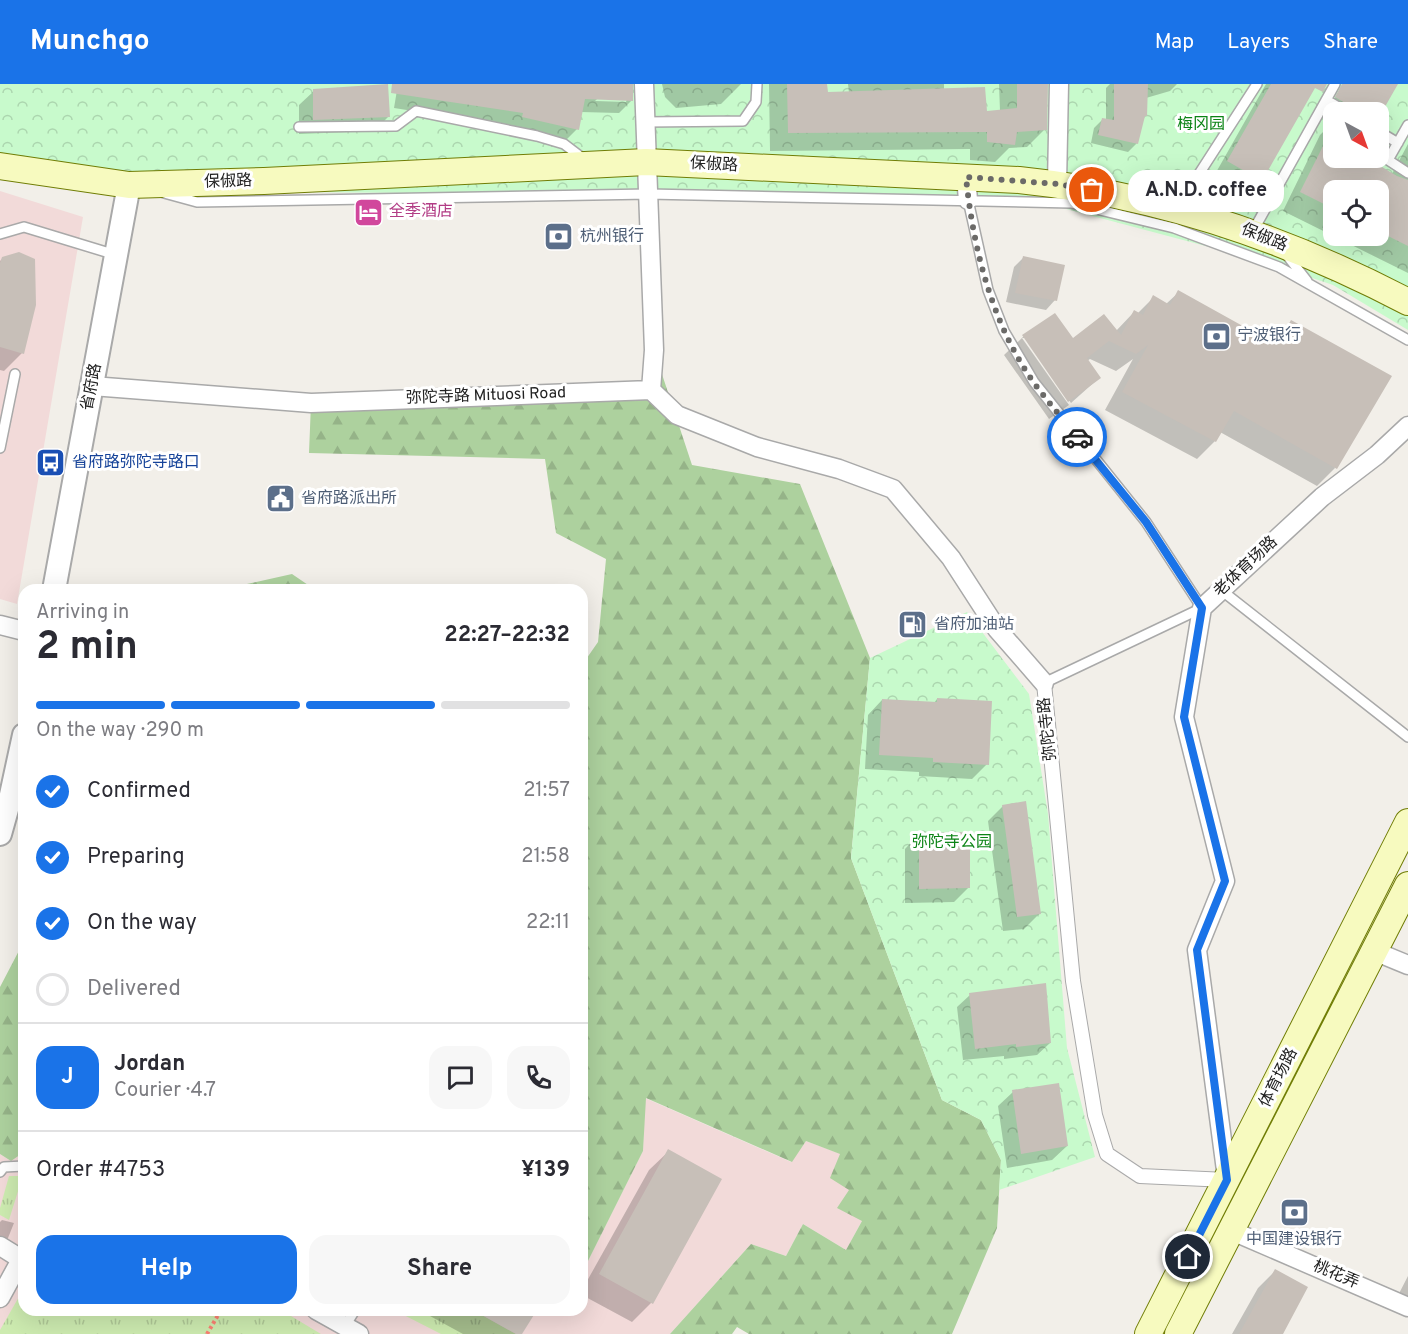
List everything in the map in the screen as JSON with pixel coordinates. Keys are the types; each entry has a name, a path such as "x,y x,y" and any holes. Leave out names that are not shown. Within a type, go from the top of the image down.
{"main road":[{"name":"保俶路","path":"0,166 129,185 264,181 646,162 967,188 1058,184 1177,208 1252,233 1368,281 1408,302"},
{"name":"体育场路","path":"1148,1334 1408,822"},
{"name":"体育场路","path":"1178,1334 1408,885"}],"street":[{"path":"644,84 654,350 651,390"},
{"path":"1058,184 1059,84"},
{"name":"省府路","path":"55,584 129,185"},
{"name":"弥陀寺路 Mituosi Road","path":"92,386 311,403 651,390"},
{"name":"弥陀寺路","path":"651,390 677,415 757,447 839,469 893,489 951,558 997,629 1044,683 1073,981 1095,1115 1107,1154 1140,1176 1227,1180"},
{"name":"老体育场路","path":"1227,1180 1197,950 1225,881 1184,717 1202,608 1322,497 1377,455 1408,426"},
{"path":"0,625 18,630"},
{"path":"0,834 18,763"},
{"path":"1374,951 1408,965"},
{"name":"桃花弄","path":"1230,1230 1408,1307"},
{"path":"0,1246 18,1255"},
{"path":"0,1298 18,1266"},
{"path":"327,1316 352,1330"}],"lane":[{"path":"645,122 743,121 756,102 757,84"},
{"path":"1177,208 1257,84"},
{"path":"1252,233 1335,84"},
{"path":"1326,100 1330,102"},
{"path":"299,127 396,126 416,111 537,136 564,144 591,165"},
{"path":"1408,125 1388,160 1408,173"},
{"path":"1389,138 1398,143"},
{"path":"129,185 197,202 967,188 1071,203 1163,225 1279,267 1408,340"},
{"path":"967,188 988,290 1004,331 1034,382 1146,522 1202,608 1044,683"},
{"path":"0,234 24,227 116,255"},
{"path":"1277,243 1311,285"},
{"path":"0,448 15,374"},
{"path":"1221,590 1408,737"},
{"path":"0,1172 4,1167 18,1166"}],"path":[{"path":"207,1334 218,1316"}],"shaded area":[{"path":"0,191 83,217 20,584 18,584 17,604 0,599"},
{"path":"645,1098 791,1162 806,1141 841,1154 850,1189 862,1221 846,1250 803,1224 786,1256 751,1244 670,1334 0,1334 0,1154 11,1161 18,1131 18,1316 588,1316 588,1261 643,1151"}],"green space":[{"name":"梅冈园","path":"0,84 1408,84 1408,330 1333,285 1262,261 1040,202 914,197 162,191 0,175"},
{"path":"654,350 692,465 800,484 870,658 851,858 942,1100 981,1120 1001,1160 997,1228 952,1334 749,1334 737,1327 732,1334 670,1334 751,1244 786,1256 803,1224 846,1250 862,1221 837,1208 849,1190 830,1178 840,1154 806,1141 792,1162 646,1098 643,1151 588,1261 588,656 598,642 606,559 556,533 545,459 309,453 311,403 651,390"},
{"path":"292,574 307,584 247,584"},
{"name":"弥陀寺公园","path":"967,612 1029,694 1048,814 1067,1048 1095,1157 999,1190 1001,1160 981,1120 942,1100 851,858 870,658"},
{"path":"18,952 18,1156 11,1161 0,1154 0,987"},
{"path":"9,1176 18,1176 18,1191 9,1220 0,1215"},
{"path":"18,1298 18,1316 291,1316 321,1334 0,1334 0,1330"},
{"path":"406,1316 484,1316 516,1334 441,1334"}],"building":[{"path":"388,84 390,117 313,120 313,89"},
{"path":"392,84 633,84 633,101 585,99 579,130 522,117 523,113 391,93"},
{"path":"787,84 827,84 828,92 985,87 987,111 1017,108 1017,84 1048,84 1047,130 1017,132 1015,145 987,142 987,132 788,133"},
{"path":"1114,84 1148,84 1147,116 1145,116 1138,144 1098,135 1102,118 1114,120"},
{"path":"1271,84 1327,84 1323,92 1315,88 1262,181 1227,161"},
{"path":"1342,84 1398,84 1388,102 1343,102 1335,97"},
{"path":"1323,146 1323,168 1384,168 1408,180 1408,246 1389,236 1389,180 1323,180 1323,204 1300,192"},
{"path":"19,252 35,259 36,305 24,354 0,347 0,263 2,257"},
{"path":"1023,256 1065,265 1057,301 1015,293"},
{"path":"1178,290 1277,345 1291,320 1392,376 1337,469 1234,411 1216,442 1122,392 1148,345 1136,354 1109,341 1087,358 1101,378 1068,402 1022,335 1055,313 1073,338 1104,314 1121,335 1134,310 1143,315 1153,295 1170,305"},
{"path":"937,698 992,701 989,765 933,762 933,758 879,755 882,699 937,702"},
{"path":"1026,801 1041,914 1017,917 1002,805"},
{"path":"970,832 970,888 919,889 919,833"},
{"path":"1046,983 1051,1043 975,1049 969,993"},
{"path":"1059,1083 1068,1146 1021,1154 1012,1090"},
{"path":"668,1149 722,1179 653,1304 599,1274"},
{"path":"1275,1269 1308,1287 1283,1334 1239,1334"},
{"path":"484,1316 533,1316 522,1334 516,1334"}],"way so far":[{"path":"1077,437 1034,382 1004,331 988,290 968,200 966,177 1058,184 1092,190"}],"place":[{"name":"A.N.D. coffee","path":"1092,190"},
{"name":"全季酒店","path":"368,212"},
{"name":"杭州银行","path":"559,237"},
{"name":"宁波银行","path":"1216,336"},
{"name":"省府路弥陀寺路口","path":"51,463"},
{"name":"省府路派出所","path":"280,499"},
{"name":"省府加油站","path":"913,625"},
{"name":"中国建设银行","path":"1294,1212"}],"route":[{"path":"1077,437 1146,522 1202,608 1184,717 1225,881 1197,950 1227,1180 1188,1257"}]}
